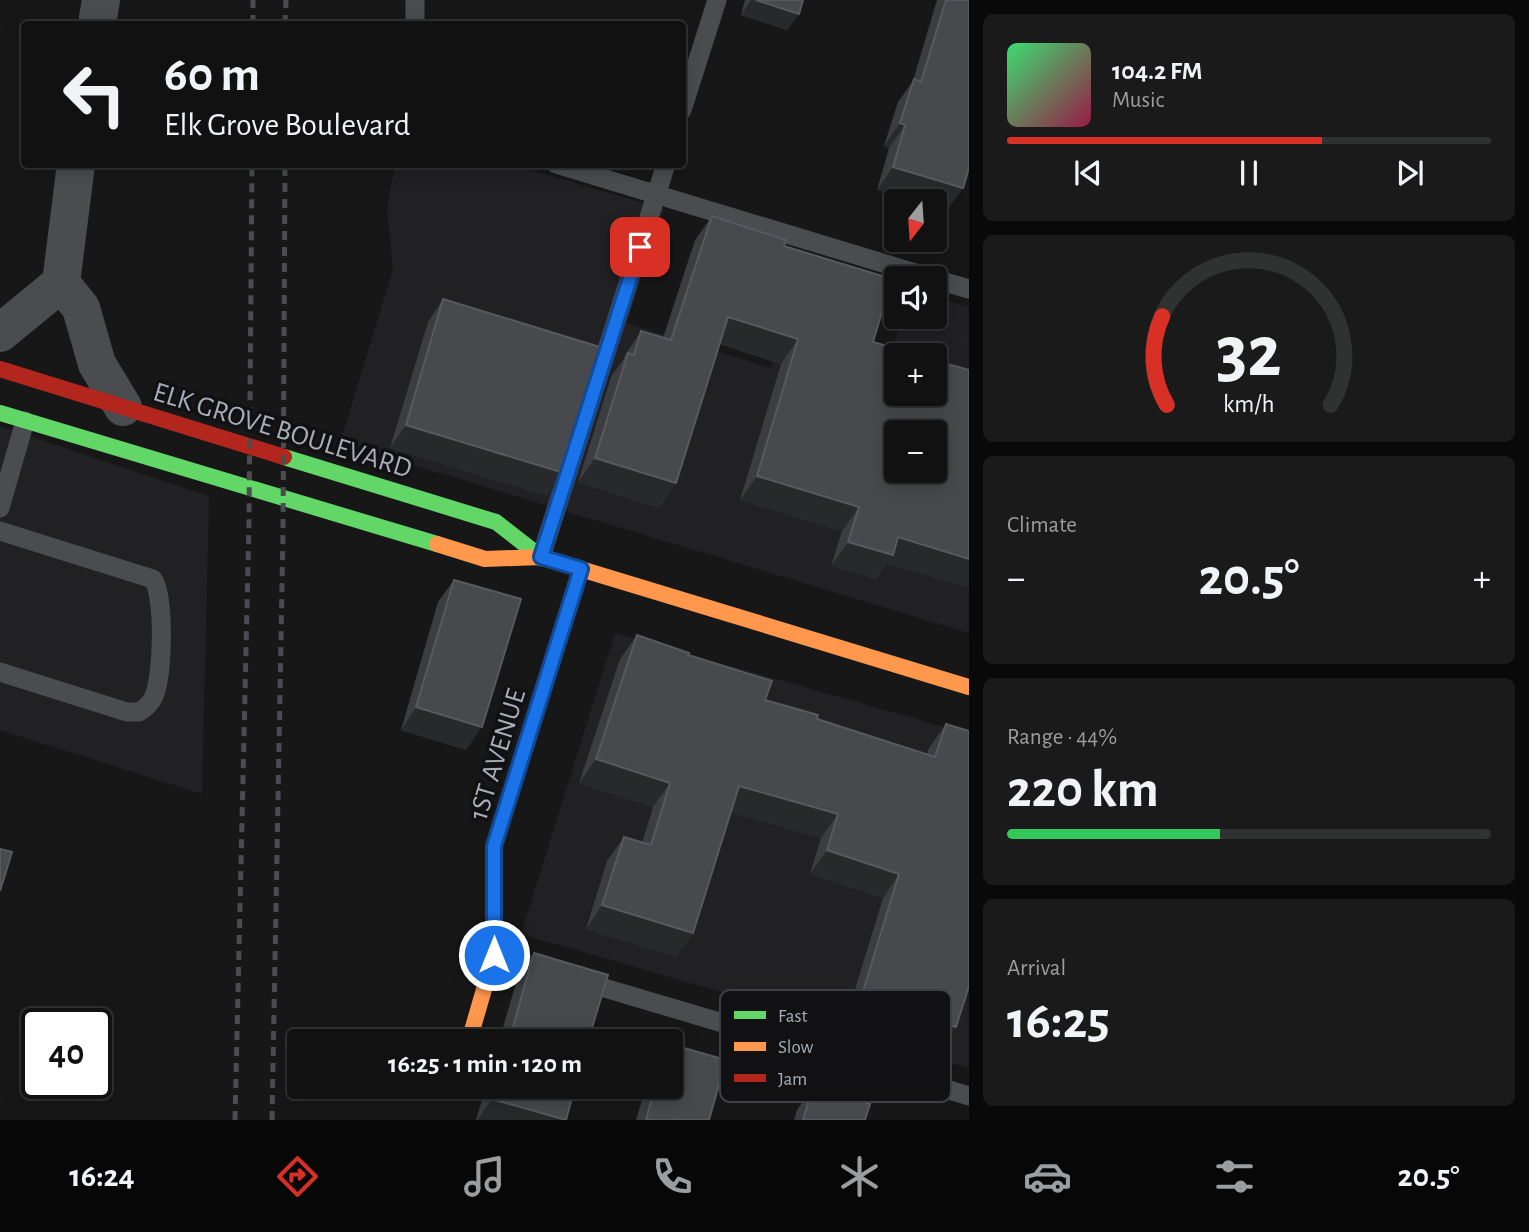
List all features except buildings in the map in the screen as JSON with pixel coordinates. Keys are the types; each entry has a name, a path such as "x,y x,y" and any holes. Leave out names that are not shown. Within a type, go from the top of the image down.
{"main road":[{"name":"ELK GROVE BOULEVARD","path":"0,369 125,413 496,522 541,557"},
{"path":"25,421 53,409"},
{"name":"ELK GROVE BOULEVARD","path":"0,413 485,559 541,557 969,687"},
{"name":"1ST AVENUE","path":"473,1029 494,955 494,846 581,569"}],"street":[{"path":"98,21 101,0"},
{"path":"0,333 61,283 75,168"},
{"path":"61,283 81,308 97,364 125,413"}],"lane":[{"path":"415,0 415,21"},
{"path":"686,97 717,0"},
{"path":"569,168 890,266"},
{"path":"541,557 665,168"},
{"path":"947,283 969,289"},
{"path":"0,508 25,421"},
{"path":"0,531 153,579 160,589 161,603 158,686 153,699 139,712 127,712 0,672"},
{"path":"494,955 720,1022"},
{"path":"951,1091 969,1096"}],"shaded area":[{"path":"394,168 523,168 664,209 627,323 771,368 780,339 884,373 884,406 947,406 947,343 895,343 899,329 947,329 947,301 969,307 969,633 340,443 393,269 387,208"},
{"path":"0,426 209,496 202,794 0,730"},
{"path":"615,633 969,734 969,1068 951,1062 951,990 720,992 521,934"}],"railway":[{"path":"253,0 253,21"},
{"path":"285,21 286,0"},
{"path":"235,1120 249,523 252,168"},
{"path":"272,1120 283,533 285,168"}],"traffic: fast":[{"path":"0,413 437,544"},
{"path":"284,457 496,522 541,557"}],"traffic: slow":[{"path":"437,544 485,559 541,557 969,687"},
{"path":"472,1029 494,955 494,846 581,569"}],"traffic: jam":[{"path":"0,369 284,457"}],"route":[{"path":"494,955 494,846 581,569 541,557 640,247"}]}
